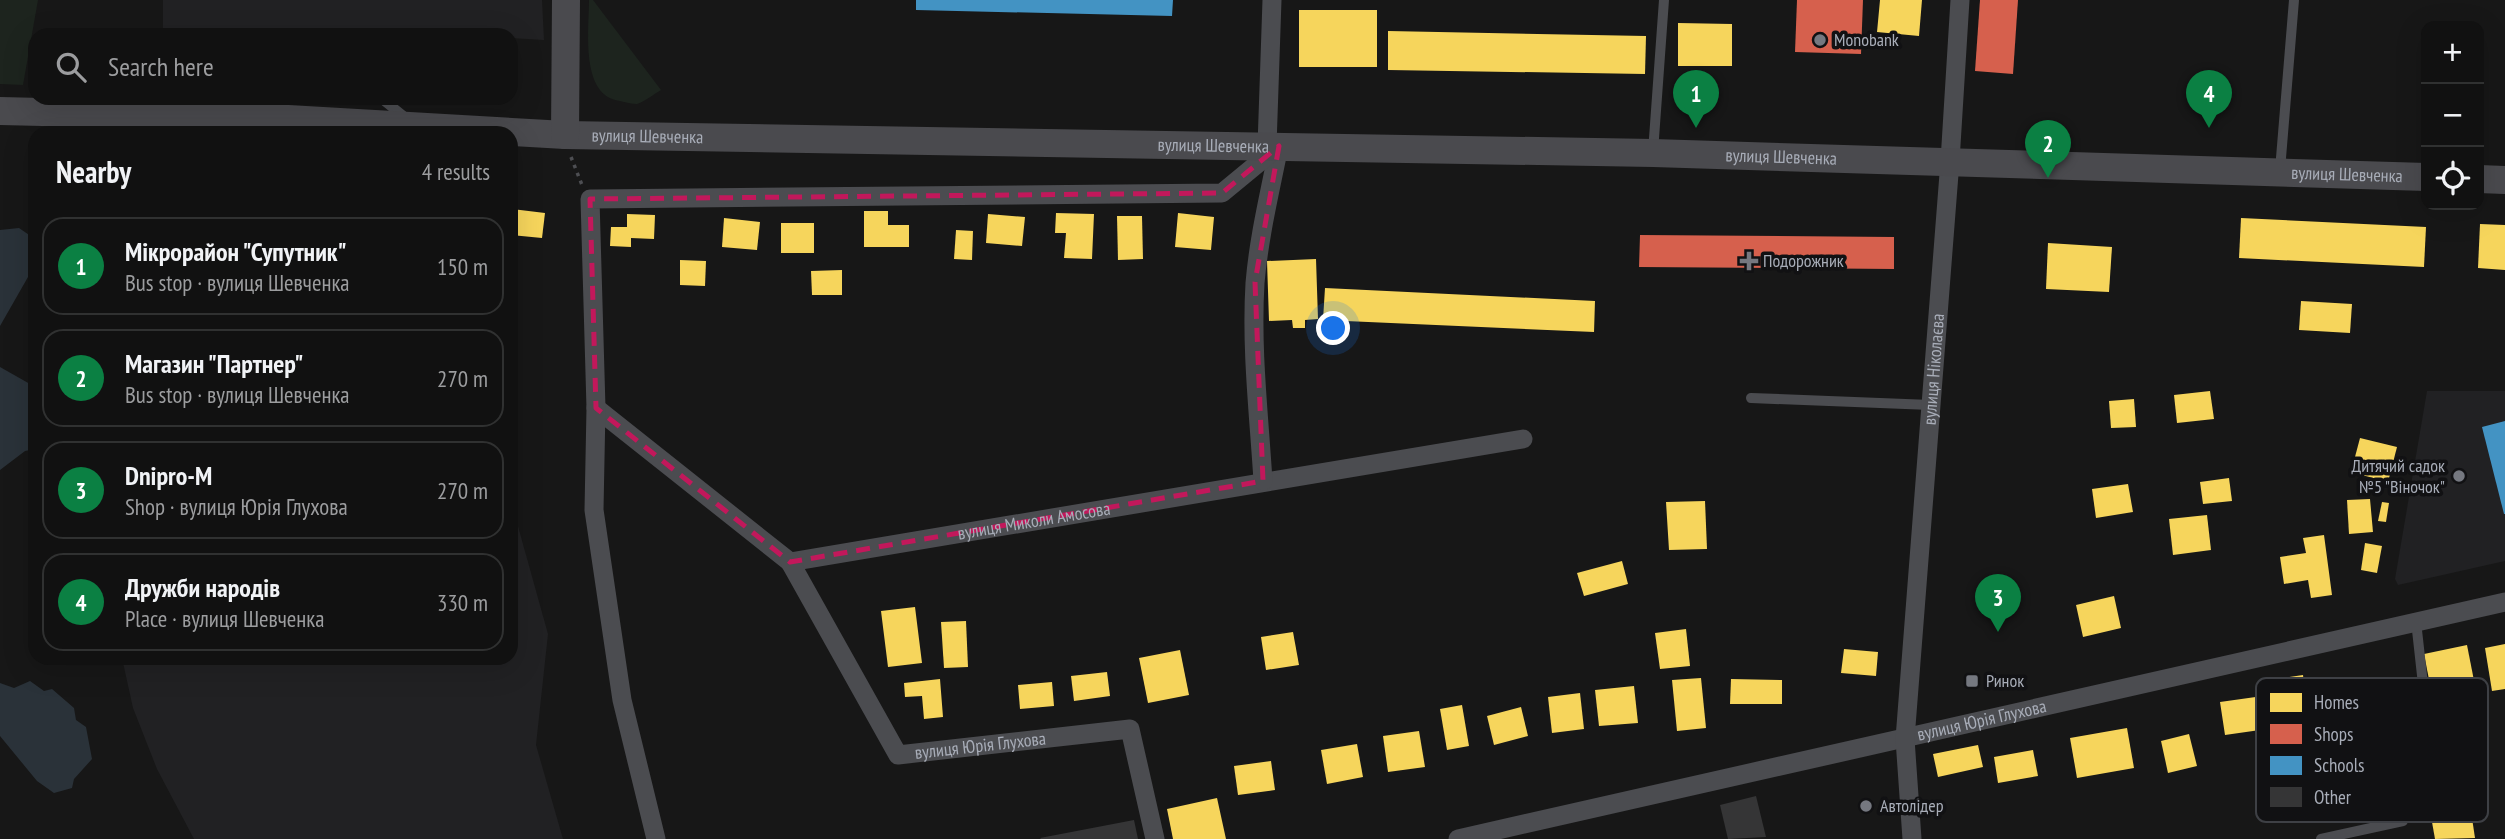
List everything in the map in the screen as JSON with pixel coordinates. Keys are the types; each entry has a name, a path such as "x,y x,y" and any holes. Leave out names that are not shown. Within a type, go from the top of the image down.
{"main road":[{"path":"565,135 566,0"},
{"name":"вулиця Шевченка","path":"0,111 128,110 415,126"},
{"name":"вулиця Шевченка","path":"518,132 1653,153 2421,177"},
{"path":"2484,179 2505,180"}],"street":[{"path":"1263,481 1255,358 1255,282 1273,146 1272,0"},
{"name":"вулиця Ніколаєва","path":"1912,839 1905,738 1951,161 1960,0"},
{"path":"656,839 622,700 594,510 596,408 590,199 1222,193 1273,146"},
{"path":"596,408 790,562"},
{"name":"вулиця Миколи Амосова","path":"790,562 1523,439"},
{"name":"вулиця Юрія Глухова","path":"790,562 898,755 1130,729 1155,839"},
{"name":"вулиця Юрія Глухова","path":"1458,839 2505,602"}],"lane":[{"path":"1653,153 1664,0"},
{"path":"2279,174 2294,0"},
{"path":"390,105 415,126"},
{"path":"1751,398 1931,405"},
{"path":"2416,621 2422,678"},
{"path":"2321,839 2398,822"}],"path":[{"path":"565,135 576,176 590,199"}],"highlighted area":[{"path":"1279,146 1255,282 1263,481 790,562 596,408 590,199 1222,193"}],"shaded area":[{"path":"0,0 38,0 33,28 28,28 28,57 23,85 0,84"},
{"path":"163,0 542,0 544,40 518,38 518,28 163,28"},
{"path":"589,0 593,0 661,90 637,104 607,96 598,87 593,75 588,44"},
{"path":"19,228 28,234 28,277 0,326 0,230"},
{"path":"0,367 28,383 28,450 0,470"},
{"name":"Дитячий садок №5 \"Віночок\"","path":"2427,391 2505,391 2505,561 2398,585 2395,579"},
{"path":"518,526 548,634 536,745 563,839 194,839 157,769 133,708 124,665 518,665"},
{"path":"30,681 44,691 52,689 74,708 76,720 86,727 92,759 74,779 72,788 54,793 37,781 0,736 0,683 14,688"}],"building: Homes":[{"path":"1880,0 1922,0 1919,36 1877,32"},
{"path":"1299,10 1377,10 1377,67 1299,67"},
{"path":"1678,23 1732,24 1732,66 1678,66"},
{"path":"1388,31 1646,36 1645,74 1388,70"},
{"path":"518,210 545,213 542,238 518,236"},
{"path":"864,211 888,211 888,225 909,225 909,247 864,247"},
{"path":"1056,213 1094,214 1092,259 1064,258 1066,233 1055,233"},
{"path":"1178,213 1214,217 1211,250 1175,247"},
{"path":"627,214 655,215 654,239 631,238 631,247 610,246 611,227 627,227"},
{"path":"988,214 1025,217 1022,246 986,243"},
{"path":"1117,216 1142,216 1143,259 1118,260"},
{"path":"724,218 760,222 757,250 722,247"},
{"path":"2241,218 2426,227 2424,267 2239,258"},
{"path":"781,223 814,223 814,253 781,253"},
{"path":"2480,224 2505,225 2505,270 2478,268"},
{"path":"956,230 973,231 972,260 954,259"},
{"path":"2048,243 2112,247 2109,292 2046,289"},
{"path":"1316,259 1318,319 1305,320 1305,328 1293,328 1292,320 1269,321 1267,261"},
{"path":"680,260 706,261 705,286 680,285"},
{"path":"842,270 842,295 812,295 811,271"},
{"path":"1325,288 1595,301 1594,332 1323,320"},
{"path":"2301,301 2352,304 2350,333 2299,330"},
{"path":"2210,391 2214,419 2177,423 2174,395"},
{"path":"2134,399 2136,427 2111,428 2109,401"},
{"path":"2360,438 2397,447 2388,482 2351,472"},
{"path":"2229,478 2232,501 2203,504 2200,482"},
{"path":"2128,484 2133,512 2096,518 2092,489"},
{"path":"2370,499 2373,532 2349,534 2347,500"},
{"path":"1705,501 1707,549 1669,550 1666,502"},
{"path":"2382,502 2389,503 2386,522 2378,521"},
{"path":"2207,515 2211,550 2173,555 2169,519"},
{"path":"2324,535 2332,595 2311,598 2308,580 2284,584 2280,557 2306,553 2303,538"},
{"path":"2365,543 2382,546 2377,573 2361,570"},
{"path":"1622,561 1628,584 1584,596 1577,573"},
{"path":"2114,596 2121,628 2083,637 2076,605"},
{"path":"915,607 922,663 888,667 881,611"},
{"path":"966,621 968,667 944,668 941,622"},
{"path":"1686,629 1690,666 1660,669 1655,633"},
{"path":"1293,632 1299,665 1266,670 1261,637"},
{"path":"2505,644 2505,689 2492,691 2485,648"},
{"path":"2467,645 2473,678 2429,678 2424,654"},
{"path":"1844,649 1878,652 1876,676 1841,673"},
{"path":"1180,650 1189,695 1148,703 1139,658"},
{"path":"1107,672 1110,696 1074,701 1071,676"},
{"path":"2303,675 2303,678 2282,678"},
{"path":"1701,678 1706,728 1677,731 1672,680"},
{"path":"940,679 943,717 924,719 922,696 905,697 904,683"},
{"path":"1731,679 1782,680 1782,704 1730,704"},
{"path":"1052,682 1054,706 1020,709 1018,685"},
{"path":"1634,686 1638,723 1599,726 1595,690"},
{"path":"1580,693 1584,729 1552,733 1548,697"},
{"path":"2256,697 2256,731 2225,735 2220,702"},
{"path":"1462,705 1469,746 1447,750 1440,709"},
{"path":"1521,707 1528,736 1494,745 1487,716"},
{"path":"2127,728 2134,768 2077,778 2070,738"},
{"path":"1419,731 1425,767 1388,772 1383,736"},
{"path":"2189,734 2197,766 2168,773 2161,741"},
{"path":"1357,744 1363,777 1327,784 1321,750"},
{"path":"1978,745 1983,767 1938,777 1933,754"},
{"path":"2033,750 2038,776 1998,783 1994,757"},
{"path":"1271,761 1275,790 1238,795 1234,766"},
{"path":"1217,798 1226,839 1173,839 1167,809"},
{"path":"2432,822 2473,822 2475,838 2435,839"}],"building: Shops":[{"path":"1797,0 1863,0 1861,54 1795,52"},
{"path":"1980,0 2018,0 2013,74 1975,71"},
{"path":"1640,235 1894,237 1894,269 1639,267"}],"building: Schools":[{"path":"916,0 1173,0 1172,16 916,10"},
{"path":"2505,421 2505,514 2504,514 2482,427"}],"building: Other":[{"path":"1756,796 1766,837 1728,839 1720,805"},
{"path":"1134,820 1138,839 1040,838"}],"place":[{"name":"Monobank","path":"1820,40"},
{"name":"Мікрорайон \"Супутник\"","path":"1696,128"},
{"name":"Дружби народів","path":"2209,128"},
{"name":"Магазин \"Партнер\"","path":"2048,178"},
{"name":"Подорожник","path":"1749,261"},
{"name":"Дитячий садок №5 \"Віночок\"","path":"2459,476"},
{"name":"Dnipro-M","path":"1998,632"},
{"name":"Ринок","path":"1972,681"},
{"name":"Автолідер","path":"1866,806"}]}
